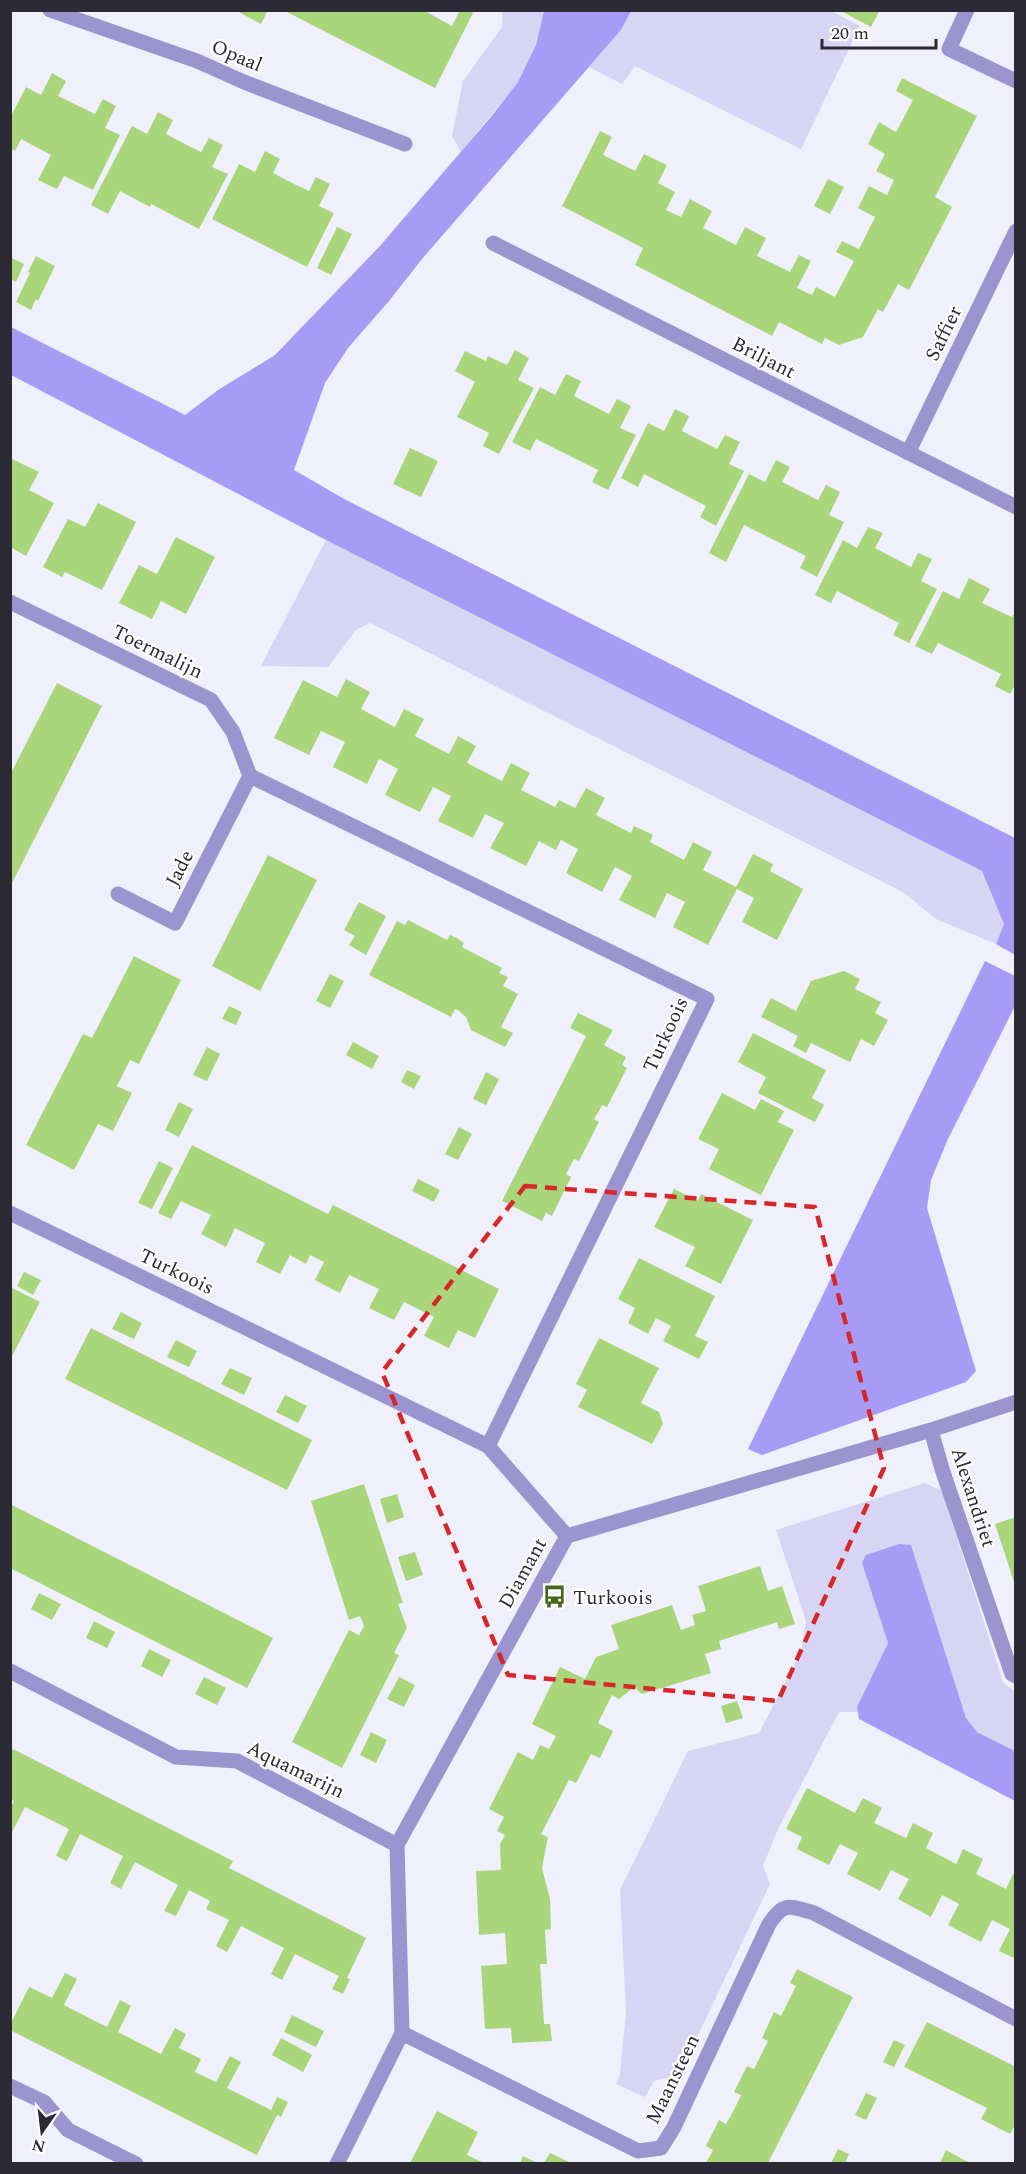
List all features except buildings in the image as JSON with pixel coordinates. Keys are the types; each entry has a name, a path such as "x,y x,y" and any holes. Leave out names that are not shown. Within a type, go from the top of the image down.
{"street":[{"name":"Opaal","path":"50,10 197,61 244,82 405,144"},
{"path":"967,10 949,49 1016,81"},
{"name":"Saffier","path":"909,453 1016,231"},
{"name":"Briljant","path":"493,243 1016,507"},
{"name":"Toermalijn","path":"10,602 211,700 233,732 250,776"},
{"name":"Jade","path":"118,894 175,923 250,776"},
{"name":"Turkoois","path":"250,776 706,999 488,1446"},
{"name":"Turkoois","path":"10,1213 488,1446 567,1536"},
{"name":"Diamant","path":"397,1845 567,1536 931,1430 1016,1402"},
{"name":"Alexandriet","path":"931,1430 942,1469 1012,1674 1016,1676"},
{"name":"Aquamarijn","path":"10,1671 176,1757 237,1761 397,1845"},
{"path":"337,2163 402,2033 397,1845"},
{"name":"Maansteen","path":"402,2033 638,2151 661,2148 674,2127 769,1924 778,1910 790,1906 814,1913 1016,2019"},
{"path":"10,2086 45,2102 68,2130 136,2163"}],"highlighted area":[{"path":"525,1186 815,1207 884,1468 778,1701 508,1675 382,1372"}],"shaded area":[{"path":"502,11 544,11 536,45 518,82 461,152 452,136 463,81 502,27"},
{"path":"544,11 631,11 621,30 422,259 348,348 325,383 294,470 346,500 1015,838 1015,955 996,944 1004,924 982,871 326,540 11,375 11,327 185,415 218,390 275,355 379,247 490,118 518,82 536,45"},
{"path":"631,11 831,11 860,26 801,149 635,66 622,84 589,67 621,30"},
{"path":"326,540 982,871 1004,924 996,944 936,919 903,892 370,623 356,630 328,667 261,666"},
{"path":"985,961 1015,976 1015,1006 948,1139 931,1180 927,1208 976,1371 966,1382 762,1455 748,1449"},
{"path":"925,1483 942,1491 1003,1682 1015,1692 1015,1751 977,1732 966,1718 911,1546 862,1563 888,1643 857,1707 858,1712 839,1712 778,1829 763,1866 770,1884 679,2075 654,2081 645,2097 616,2084 620,2074 626,2012 620,1890 688,1751 759,1733 801,1651 806,1621 776,1530"},
{"path":"899,1544 911,1545 966,1718 977,1732 1015,1751 1015,1801 859,1719 857,1707 888,1643 862,1563 866,1555"}],"place":[{"name":"Turkoois","path":"555,1597"}]}
